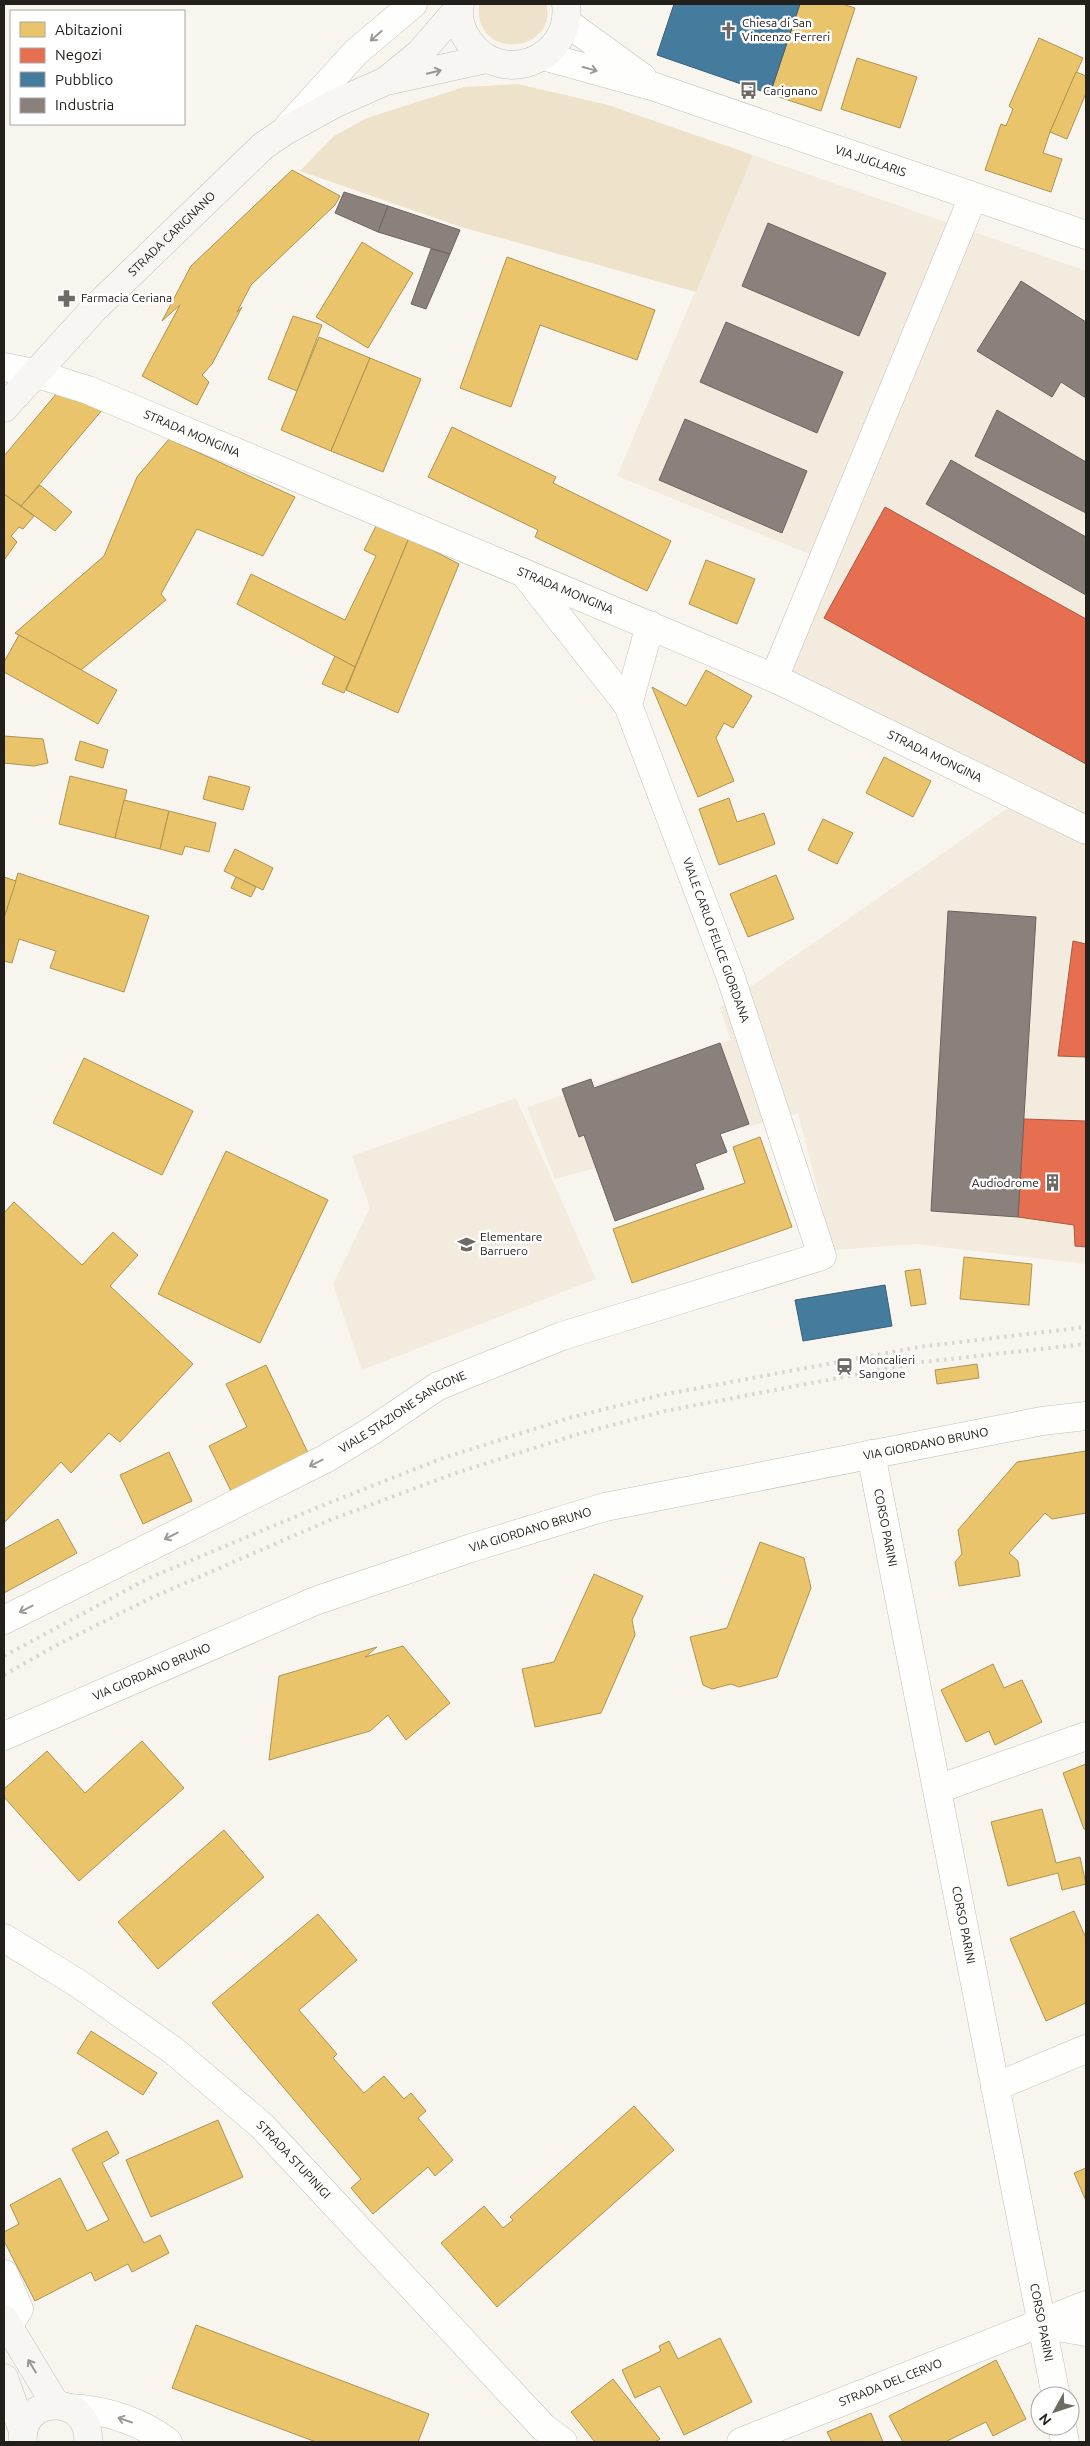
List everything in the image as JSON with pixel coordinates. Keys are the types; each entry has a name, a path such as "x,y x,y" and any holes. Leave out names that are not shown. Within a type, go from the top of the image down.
{"main road":[{"name":"STRADA CARIGNANO","path":"386,81 420,53 459,6"},
{"path":"459,6 463,33 478,53 486,59 513,66 529,63 543,56 554,47 561,36 566,13"},
{"name":"STRADA CARIGNANO","path":"4,408 94,309 161,242 263,146 284,131 334,104 386,81 486,59"},
{"path":"5,2325 63,2407 83,2419 87,2427 88,2442"},
{"path":"4,2378 23,2437"},
{"path":"23,2437 32,2416 38,2410 63,2407"}],"street":[{"name":"STRADA CARIGNANO","path":"284,131 356,52 413,4"},
{"name":"VIA JUGLARIS","path":"566,13 655,87"},
{"name":"VIA JUGLARIS","path":"543,56 655,87 973,198 1086,235"},
{"path":"774,678 973,198"},
{"name":"STRADA MONGINA","path":"4,367 34,373 88,390 774,678 1086,830"},
{"name":"VIALE CARLO FELICE GIORDANA","path":"522,571 628,705 730,975 822,1256"},
{"path":"628,705 650,625"},
{"name":"VIALE STAZIONE SANGONE","path":"4,1620 326,1459 374,1430 438,1386 562,1336 822,1256"},
{"name":"VIA GIORDANO BRUNO","path":"4,1736 315,1601 471,1548 605,1507 1042,1421 1086,1416"},
{"name":"CORSO PARINI","path":"871,1454 1054,2386"},
{"path":"938,1788 1086,1736"},
{"name":"STRADA STUPINIGI","path":"4,1938 79,1984 174,2051 262,2126 551,2437"},
{"path":"995,2087 1086,2049"},
{"path":"4,2274 19,2309 5,2325"},
{"name":"STRADA DEL CERVO","path":"742,2442 1086,2305"},
{"path":"1041,2324 1086,2332"},
{"path":"63,2407 95,2410 150,2429 168,2442"}],"shaded area":[{"path":"479,4 546,4 547,20 541,32 529,40 516,44 501,43 489,36 481,23"},
{"path":"518,84 608,105 753,155 696,292 461,227 300,171 334,136 367,118 464,87"},
{"path":"753,155 1086,271 1086,1264 915,1244 833,1250 798,1113 555,1179 527,1107 731,1040 720,1008 1008,808 761,687 812,555 617,476"},
{"name":"Elementare Barruero","path":"516,1098 596,1279 362,1370 333,1284 370,1208 352,1156"}],"building: Abitazioni":[{"path":"800,4 842,4 855,8 821,111 770,94"},
{"path":"1039,38 1083,58 1050,132 1043,153 1062,159 1051,192 985,170 1001,124 1006,126 1013,109 1009,106"},
{"path":"857,58 917,77 900,128 841,109"},
{"path":"1076,72 1086,76 1086,93 1067,139 1050,132"},
{"path":"292,170 340,196 335,205 251,285 237,312 242,307 212,364 202,375 209,382 197,405 142,376 180,305 162,321 191,266"},
{"path":"362,242 413,273 368,348 316,317"},
{"path":"507,257 655,310 637,360 540,325 511,407 460,388"},
{"path":"293,316 322,325 297,391 268,379"},
{"path":"319,337 370,358 331,451 281,430"},
{"path":"370,358 421,379 383,472 331,451"},
{"path":"57,393 103,409 21,506 4,494 4,456"},
{"path":"452,427 556,477 553,483 671,541 647,591 535,537 538,530 428,477"},
{"path":"169,439 295,497 263,556 197,529 161,594 166,600 81,670 15,633 104,556 137,477"},
{"path":"40,485 72,512 55,531 21,506"},
{"path":"4,494 34,516 23,529 19,527 11,536 17,542 4,560"},
{"path":"377,524 409,538 355,667 237,604 251,574 345,620 376,556 364,550"},
{"path":"409,538 459,564 398,713 346,690"},
{"path":"706,560 755,579 737,624 689,604"},
{"path":"19,635 117,690 98,724 4,672 4,662"},
{"path":"335,656 355,667 344,693 322,684"},
{"path":"706,670 752,696 733,728 724,723 716,738 734,781 698,797 652,687 686,706"},
{"path":"4,736 43,739 48,763 34,766 4,763"},
{"path":"80,741 108,750 103,768 75,760"},
{"path":"884,757 931,781 913,817 866,793"},
{"path":"70,776 127,790 115,838 59,824"},
{"path":"209,776 250,787 243,810 203,799"},
{"path":"729,798 737,822 764,813 775,844 719,865 699,809"},
{"path":"124,800 169,811 160,849 115,838"},
{"path":"169,811 216,823 209,852 185,846 182,855 160,849"},
{"path":"823,819 853,833 837,864 808,850"},
{"path":"235,849 273,868 263,890 224,871"},
{"path":"18,873 149,916 124,992 50,968 56,951 19,939 12,963 4,961 4,918"},
{"path":"776,875 794,919 748,937 730,894"},
{"path":"4,877 16,881 4,918"},
{"path":"236,877 256,887 251,897 231,888"},
{"path":"84,1058 193,1111 162,1175 53,1123"},
{"path":"760,1137 792,1227 632,1283 613,1229 745,1183 733,1147"},
{"path":"226,1151 328,1200 260,1343 158,1294"},
{"path":"14,1202 82,1265 113,1232 138,1255 110,1286 193,1364 120,1442 109,1433 71,1473 61,1462 4,1523 4,1213"},
{"path":"964,1257 1032,1264 1029,1305 960,1299"},
{"path":"920,1269 926,1304 911,1306 905,1271"},
{"path":"977,1364 979,1378 937,1384 935,1370"},
{"path":"266,1365 309,1455 232,1493 209,1446 247,1427 226,1384"},
{"path":"1086,1451 1086,1513 1052,1519 1045,1513 1009,1553 1018,1561 1020,1576 959,1586 955,1562 962,1554 958,1530 1017,1462"},
{"path":"169,1452 192,1501 143,1524 120,1475"},
{"path":"58,1519 77,1553 4,1593 4,1549"},
{"path":"760,1542 804,1558 811,1588 777,1677 739,1687 731,1684 712,1689 703,1685 690,1637 727,1628"},
{"path":"594,1574 643,1596 632,1620 635,1635 601,1713 535,1727 522,1669 554,1662"},
{"path":"403,1646 450,1703 406,1740 388,1715 370,1731 269,1760 279,1676 377,1647 365,1657"},
{"path":"993,1664 1004,1688 1022,1680 1042,1722 995,1745 989,1731 966,1742 941,1690"},
{"path":"142,1741 184,1788 79,1881 4,1797 4,1789 47,1751 85,1793"},
{"path":"1086,1764 1086,1829 1084,1829 1063,1773"},
{"path":"1042,1809 1056,1863 1080,1857 1086,1884 1062,1890 1058,1873 1008,1886 991,1822"},
{"path":"224,1830 264,1877 158,1969 118,1922"},
{"path":"1074,1911 1086,1938 1086,2003 1046,2021 1010,1939"},
{"path":"318,1914 357,1960 299,2010 337,2054 333,2058 364,2093 384,2076 404,2099 411,2093 426,2111 418,2118 453,2160 435,2176 428,2167 373,2214 351,2188 361,2179 212,2003"},
{"path":"91,2031 157,2073 143,2095 77,2053"},
{"path":"634,2106 674,2150 497,2307 441,2243 484,2206 503,2228 513,2220 510,2217"},
{"path":"218,2120 243,2177 151,2217 126,2160"},
{"path":"107,2131 119,2153 102,2163 144,2243 160,2235 169,2253 132,2272 128,2264 95,2281 91,2272 35,2301 4,2241 4,2232 19,2224 10,2205 60,2178 87,2231 109,2220 72,2149"},
{"path":"1086,2168 1086,2201 1074,2173"},
{"path":"196,2325 429,2414 418,2442 316,2442 172,2388"},
{"path":"720,2338 752,2402 684,2435 660,2386 635,2398 622,2370 661,2351 659,2346 669,2341 678,2359"},
{"path":"996,2360 1026,2419 993,2436 986,2422 945,2442 903,2442 889,2416"},
{"path":"613,2379 660,2439 655,2442 595,2442 571,2412"},
{"path":"871,2413 883,2442 832,2442 827,2432"}],"building: Negozi":[{"path":"885,507 1086,619 1086,764 824,618"},
{"path":"1073,941 1086,944 1086,1057 1058,1056"},
{"name":"Audiodrome","path":"1024,1119 1086,1121 1086,1247 1075,1246 1074,1225 1018,1217"}],"building: Pubblico":[{"name":"Chiesa di San Vincenzo Ferreri","path":"674,4 800,4 770,94 657,55"},
{"path":"885,1285 892,1326 803,1341 795,1300"}],"building: Industria":[{"path":"344,192 388,206 378,232 335,213"},
{"path":"388,206 460,230 450,254 378,232"},
{"path":"768,223 886,273 859,336 742,286"},
{"path":"431,249 450,254 426,309 411,304"},
{"path":"1021,281 1086,322 1086,398 1061,382 1052,397 977,351"},
{"path":"726,322 843,372 817,433 700,382"},
{"path":"997,410 1086,462 1086,513 975,456"},
{"path":"685,419 807,471 782,533 659,480"},
{"path":"951,460 1086,537 1086,595 926,504"},
{"path":"948,911 1036,917 1018,1217 931,1211"},
{"path":"720,1043 749,1124 720,1134 727,1152 695,1164 704,1189 615,1221 584,1135 579,1137 562,1089 591,1079 594,1088"}],"railway":[{"path":"4,1656 149,1578 321,1506 443,1458 569,1418 661,1395 919,1347 1086,1327"},
{"path":"4,1675 53,1647 153,1597 330,1520 453,1474 575,1435 665,1411 922,1362 1086,1344"}],"place":[{"name":"Chiesa di San Vincenzo Ferreri","path":"728,30"},
{"name":"Carignano","path":"749,91"},
{"name":"Farmacia Ceriana","path":"67,298"},
{"name":"Audiodrome","path":"1053,1183"},
{"name":"Elementare Barruero","path":"466,1244"},
{"name":"Moncalieri Sangone","path":"845,1367"}]}
